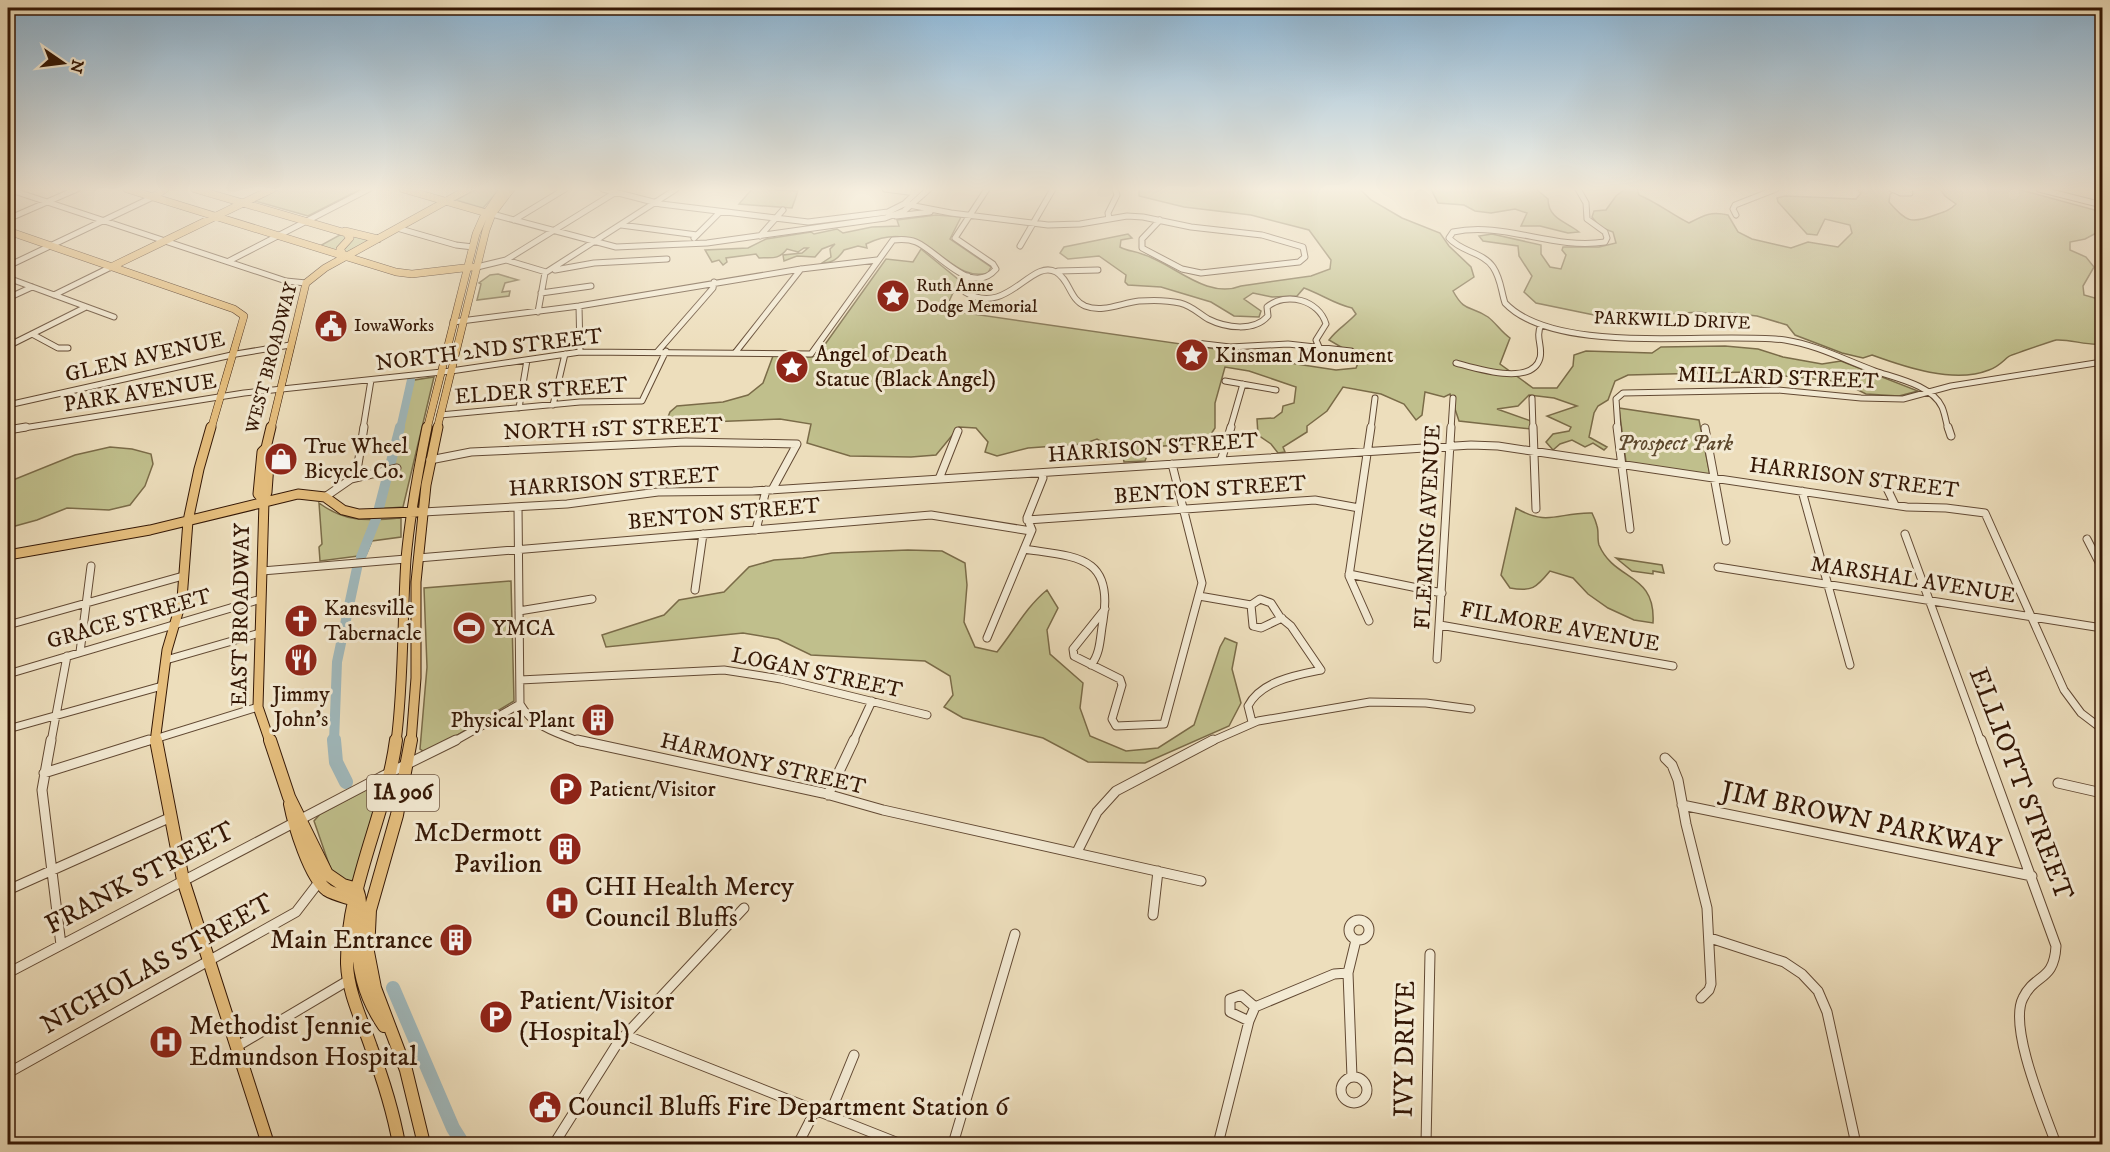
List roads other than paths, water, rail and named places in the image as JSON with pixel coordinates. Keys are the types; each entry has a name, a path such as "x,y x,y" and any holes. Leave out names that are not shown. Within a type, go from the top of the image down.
{"main road":[{"path":"41,243 238,310 243,314 244,319 199,469 188,520 182,599 176,625 171,634 155,739 156,757 183,880 268,1144"},
{"path":"111,267 161,243"},
{"path":"301,243 404,274 477,267"},
{"path":"318,248 331,248 345,243"},
{"path":"345,257 340,249 346,243"},
{"name":"WEST BROADWAY","path":"264,501 258,494 262,452 266,448 306,283 318,272 371,243"},
{"name":"IA 906","path":"399,1144 377,1063 355,1004 349,980 348,942 355,895 379,821 391,771 402,702 403,586 420,462 453,322 475,243"},
{"name":"IA 906","path":"424,1144 407,1077 373,984 367,956 367,929 370,910 398,815 408,763 416,678 418,558 430,460 483,243"},
{"path":"8,555 188,520 298,494 325,497"},
{"name":"HARRISON STREET","path":"325,497 350,513 366,515 423,512"},
{"name":"EAST BROADWAY","path":"264,501 258,707 319,882"},
{"name":"EAST BROADWAY","path":"298,820 327,873 355,895"},
{"path":"319,882 326,890 355,895 362,901 357,948 364,994 391,1035"}],"street":[{"path":"8,266 57,243"},
{"path":"171,243 286,281 306,283"},
{"path":"229,261 265,243"},
{"path":"448,243 473,247"},
{"path":"477,267 506,260 534,243"},
{"path":"538,312 544,275 593,243"},
{"path":"597,243 616,247 699,243"},
{"path":"453,322 579,306 801,269 878,261 890,243"},
{"path":"916,243 968,276 986,277 992,274 996,269 993,264 961,243"},
{"path":"1142,243 1142,248 1182,269 1218,273 1304,260 1306,253 1302,246 1293,243"},
{"name":"PARKWILD DRIVE","path":"1453,243 1492,265 1503,288 1502,299 1507,306 1540,325 1601,335 1659,339 1789,341 1847,360 1928,393"},
{"name":"PARKWILD DRIVE","path":"1561,243 1591,243"},
{"path":"506,260 549,271 594,263 667,260"},
{"name":"NORTH 2ND STREET","path":"279,390 451,371 580,352 811,354 878,261"},
{"path":"54,295 111,267"},
{"path":"735,352 801,269"},
{"path":"968,276 963,286 965,292 973,297 985,298 1013,291 1040,271 1098,270"},
{"path":"1058,271 1073,297 1091,308 1107,309 1137,300 1177,303 1189,306 1210,320 1234,326 1254,325 1264,321 1268,316 1267,307 1274,301 1301,300 1311,305 1325,320 1326,324 1316,340 1319,347"},
{"path":"8,278 114,317"},
{"path":"658,351 713,288 714,282"},
{"path":"541,293 591,286"},
{"path":"8,298 32,287"},
{"path":"579,306 580,352"},
{"path":"8,346 86,307"},
{"path":"1456,363 1506,373 1519,374 1531,370 1540,358 1536,335 1540,325"},
{"path":"32,334 58,348 68,348"},
{"path":"1196,343 1230,347 1288,344 1351,351"},
{"name":"GLEN AVENUE","path":"8,405 233,355 290,345"},
{"name":"ELDER STREET","path":"440,415 643,400 666,351"},
{"path":"553,405 565,354"},
{"path":"519,408 527,360"},
{"path":"1951,436 1941,406 1928,393 1951,386 2103,362"},
{"path":"356,477 371,380"},
{"path":"1225,381 1276,390"},
{"path":"1221,461 1243,384"},
{"name":"PARK AVENUE","path":"8,430 222,396 279,390"},
{"name":"MILLARD STREET","path":"1630,529 1615,407 1618,397 1627,392 1778,390 1861,398 1903,399 1928,393"},
{"path":"1370,621 1349,574 1375,398"},
{"name":"FLEMING AVENUE","path":"1437,659 1453,398"},
{"path":"1532,398 1536,509"},
{"path":"1705,428 1726,541"},
{"path":"939,479 958,431"},
{"name":"NORTH 1ST STREET","path":"430,460 471,452 686,442 797,444 769,490"},
{"name":"HARRISON STREET","path":"423,512 567,504 658,492 769,490 1488,445 1895,505 1985,513 2031,616"},
{"path":"1105,609 1073,649 1074,656 1117,677 1122,682 1112,719 1116,726 1164,724 1202,578 1172,464"},
{"path":"325,497 356,477 397,468"},
{"path":"987,638 1031,531 1027,520 1043,478 1041,473"},
{"path":"1881,476 1895,505"},
{"path":"756,530 769,490"},
{"path":"1802,491 1850,665"},
{"name":"BENTON STREET","path":"1027,520 1315,500 1359,508"},
{"path":"518,507 520,704"},
{"name":"BENTON STREET","path":"418,558 931,515 1031,531"},
{"path":"696,590 703,534"},
{"name":"ELLIOTT STREET","path":"1905,534 2054,938 2057,956 2051,972 2023,998 2018,1013 2018,1022 2056,1144"},
{"path":"2087,539 2103,568"},
{"path":"1024,549 1070,557 1092,566 1106,581 1108,592 1098,654 1090,665"},
{"path":"262,571 406,559"},
{"path":"80,652 91,566"},
{"name":"MARSHAL AVENUE","path":"1718,567 2103,628"},
{"path":"1349,574 1442,593"},
{"path":"8,625 183,576"},
{"path":"1199,596 1251,605"},
{"path":"519,611 592,599"},
{"name":"GRACE STREET","path":"8,674 261,600"},
{"path":"1252,722 1248,706 1256,694 1287,679 1321,670 1291,626 1267,600 1256,600 1251,605 1253,626 1261,628 1282,618"},
{"path":"2031,616 2070,700 2081,713 2103,729"},
{"name":"FILMORE AVENUE","path":"1440,625 1673,666"},
{"path":"404,627 416,626"},
{"path":"166,660 260,633"},
{"path":"61,945 42,790 67,656"},
{"name":"LOGAN STREET","path":"520,680 682,670 724,670 773,677 927,715"},
{"path":"8,729 162,686"},
{"path":"828,795 872,701"},
{"path":"1077,852 1094,814 1100,805 1116,791 1252,722 1370,702 1426,703 1471,709"},
{"name":"FRANK STREET","path":"8,973 391,771 452,744 520,704"},
{"name":"HARMONY STREET","path":"520,704 528,716 558,734 581,742 828,795 883,810 1201,881"},
{"path":"44,774 258,707"},
{"path":"1665,758 1672,765 1678,780 1707,908 1711,984 1709,990 1701,998"},
{"path":"2058,783 2103,793"},
{"name":"JIM BROWN PARKWAY","path":"1682,805 2032,876"},
{"path":"8,890 169,818"},
{"path":"1153,915 1158,871"},
{"name":"NICHOLAS STREET","path":"8,1073 296,912 319,882"},
{"path":"554,1144 611,1052 744,908"},
{"path":"953,1144 1015,934"},
{"path":"1710,939 1784,962 1802,974 1818,991 1827,1012 1856,1144"},
{"path":"1352,1077 1348,973 1356,940"},
{"name":"IVY DRIVE","path":"1426,1144 1430,954"},
{"path":"1218,1144 1249,1021 1255,1007 1334,974 1348,973"},
{"path":"236,1047 349,980"},
{"path":"1249,1021 1230,1012 1228,1008 1230,999 1233,996 1242,995 1249,999 1255,1007"},
{"path":"625,1035 901,1144"},
{"path":"829,1116 854,1056"},
{"path":"798,1144 815,1111"}],"waterway":[{"path":"400,429 411,380"},
{"path":"379,508 400,427"},
{"path":"361,557 376,519"},
{"path":"334,741 337,662 357,568"},
{"path":"334,741 336,762 346,782"},
{"path":"393,988 453,1128 463,1144"}],"place":[{"name":"Ruth Anne Dodge Memorial","path":"893,296"},
{"name":"IowaWorks","path":"331,326"},
{"name":"Kinsman Monument","path":"1192,355"},
{"name":"Angel of Death Statue (Black Angel)","path":"792,367"},
{"name":"True Wheel Bicycle Co.","path":"281,459"},
{"name":"Kanesville Tabernacle","path":"301,621"},
{"name":"YMCA","path":"469,628"},
{"name":"Jimmy John's","path":"301,660"},
{"name":"Physical Plant","path":"598,720"},
{"name":"Patient/Visitor","path":"566,789"},
{"name":"McDermott Pavilion","path":"565,849"},
{"name":"CHI Health Mercy Council Bluffs","path":"562,903"},
{"name":"Main Entrance","path":"456,940"},
{"name":"Patient/Visitor (Hospital)","path":"496,1017"},
{"name":"Methodist Jennie Edmundson Hospital","path":"166,1042"},
{"name":"Council Bluffs Fire Department Station 6","path":"545,1107"}],"park label":[{"name":"Prospect Park","path":"1675,443"}]}
